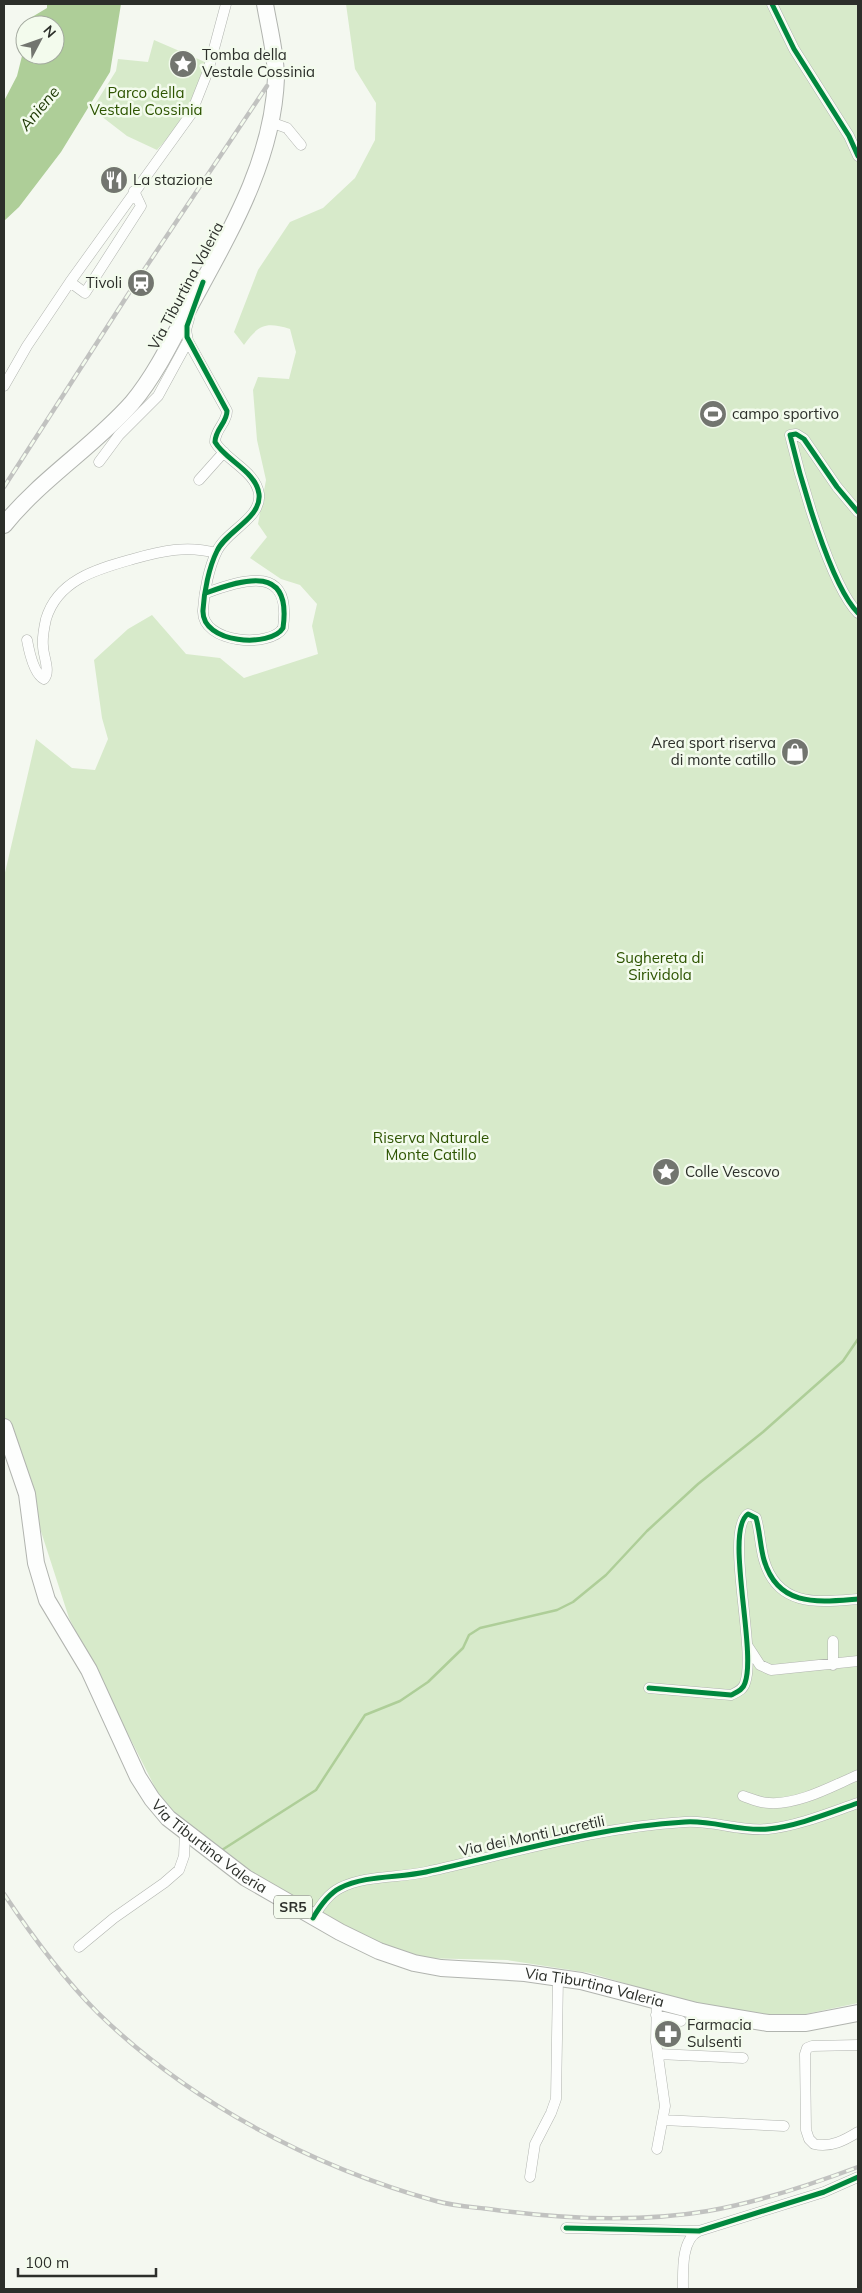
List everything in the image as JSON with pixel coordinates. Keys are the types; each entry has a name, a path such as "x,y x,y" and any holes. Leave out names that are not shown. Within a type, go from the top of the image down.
{"main road":[{"name":"Via Tiburtina Valeria","path":"4,525 27,499 106,428 138,395 158,364 250,192 270,122 276,78 265,4"},
{"name":"Via Tiburtina Valeria","path":"4,1427 24,1483 36,1563 47,1600 89,1670 130,1761 146,1791 162,1812 185,1832 246,1878 313,1918 379,1951 414,1963 441,1968 509,1972 581,1981 657,2008 776,2024 806,2023 858,2013"}],"street":[{"path":"4,386 27,346 70,282 134,191 178,134 194,108 208,71 226,4"},
{"path":"772,4 794,48 849,136 858,156"},
{"path":"270,122 287,128 301,145"},
{"path":"70,282 85,293 141,206 134,191"},
{"path":"203,282 187,326 186,334 188,341 227,411 226,418 218,430 215,439 217,445 254,481 259,492 259,499 251,514 222,543 216,553 206,593 203,610 204,618 221,636 234,640 267,638 278,634 283,628 281,595 277,587 270,582 238,583 206,593"},
{"path":"99,462 119,435 158,396 188,341"},
{"path":"858,512 837,487 804,439 796,434 790,435 811,506 841,591 858,613"},
{"path":"199,480 224,452"},
{"path":"27,640 40,676 44,679 47,669 42,640 46,620 53,603 70,585 99,568 156,552 190,548 216,553"},
{"path":"649,1688 731,1695 741,1690 745,1683 746,1644 739,1550 741,1523 748,1514 754,1515 757,1521 764,1558 770,1573 787,1593 798,1599 811,1602 858,1599"},
{"path":"833,1641 833,1664"},
{"path":"746,1644 760,1665 771,1670 858,1661"},
{"path":"743,1796 766,1803 784,1802 808,1795 858,1774"},
{"name":"Via dei Monti Lucretili","path":"313,1918 326,1899 346,1885 427,1872 540,1844 684,1822 717,1823 756,1830 769,1829 800,1822 858,1803"},
{"path":"79,1948 114,1918 164,1883 179,1870 184,1856 185,1832"},
{"path":"530,2177 535,2144 551,2114 556,2099 558,1978"},
{"path":"657,2149 663,2120 664,2098 658,2054 657,2008 681,2021"},
{"path":"858,2044 812,2046 807,2048 805,2054 806,2130 809,2139 814,2144 828,2145 841,2142 858,2132"},
{"path":"658,2054 743,2058"},
{"path":"663,2120 784,2126"},
{"path":"683,2289 688,2242 692,2235 699,2231 824,2192 858,2177"},
{"path":"566,2228 699,2231"}],"green space":[{"name":"Riserva Naturale Monte Catillo","path":"346,4 858,4 858,2003 787,2018 688,2002 590,1973 507,1960 416,1958 356,1934 273,1888 165,1807 69,1618 4,1417 4,877 36,739 72,768 95,770 108,739 102,718 94,660 128,629 152,615 186,654 220,658 244,678 318,654 312,626 317,604 300,585 281,579 250,558 267,537 258,524 266,480 257,440 253,390 258,377 289,379 296,352 290,329 269,325 264,326 254,333 244,345 234,332 258,270 290,222 323,208 355,178 375,140 376,103 355,69"},
{"name":"Parco della Vestale Cossinia","path":"154,40 205,62 187,109 174,130 157,150 127,136 92,109 116,71 118,59 148,62"}],"water":[{"name":"Aniene","path":"47,4 121,4 110,72 61,152 19,207 4,221 4,101 17,76 20,65 65,65 65,15 35,15 47,8"}],"waterway":[{"path":"222,1850 316,1790 365,1715 400,1701 428,1682 463,1648 469,1635 480,1628 557,1610 573,1602 606,1575 647,1531 698,1484 763,1432 843,1361 858,1339"}],"railway":[{"path":"4,487 138,279 267,86"},
{"path":"4,1894 48,1956 72,1985 98,2013 172,2075 213,2103 255,2128 344,2170 390,2187 449,2204 516,2212 571,2217 654,2217 708,2211 746,2203 858,2167"}],"cycle path":[{"path":"772,4 794,49 849,136 858,156"},
{"path":"203,282 187,326 187,337 227,411 215,442 252,479 257,486 259,494 255,510 228,537 214,557 204,595 203,610 205,621 213,630 224,636 238,639 252,640 265,638 276,634 283,628 284,608 280,594 273,585 263,581 250,581 236,583 206,593"},
{"path":"858,512 837,487 804,439 796,434 790,435 817,529 837,579 847,599 858,613"},
{"path":"649,1688 731,1695 743,1687 748,1667 739,1543 741,1525 748,1514 756,1518 764,1560 770,1576 779,1587 802,1599 815,1601 858,1599"},
{"path":"313,1918 328,1897 340,1888 360,1881 416,1874 620,1829 685,1822 747,1829 768,1829 813,1819 858,1803"},
{"path":"566,2228 699,2231 824,2192 858,2177"}],"place":[{"name":"Tomba della Vestale Cossinia","path":"183,64"},
{"name":"La stazione","path":"114,180"},
{"name":"Tivoli","path":"141,283"},
{"name":"campo sportivo","path":"713,414"},
{"name":"Area sport riserva di monte catillo","path":"795,752"},
{"name":"Colle Vescovo","path":"666,1172"},
{"name":"Farmacia Sulsenti","path":"668,2034"}],"park label":[{"name":"Sughereta di Sirividola","path":"660,966"}]}
